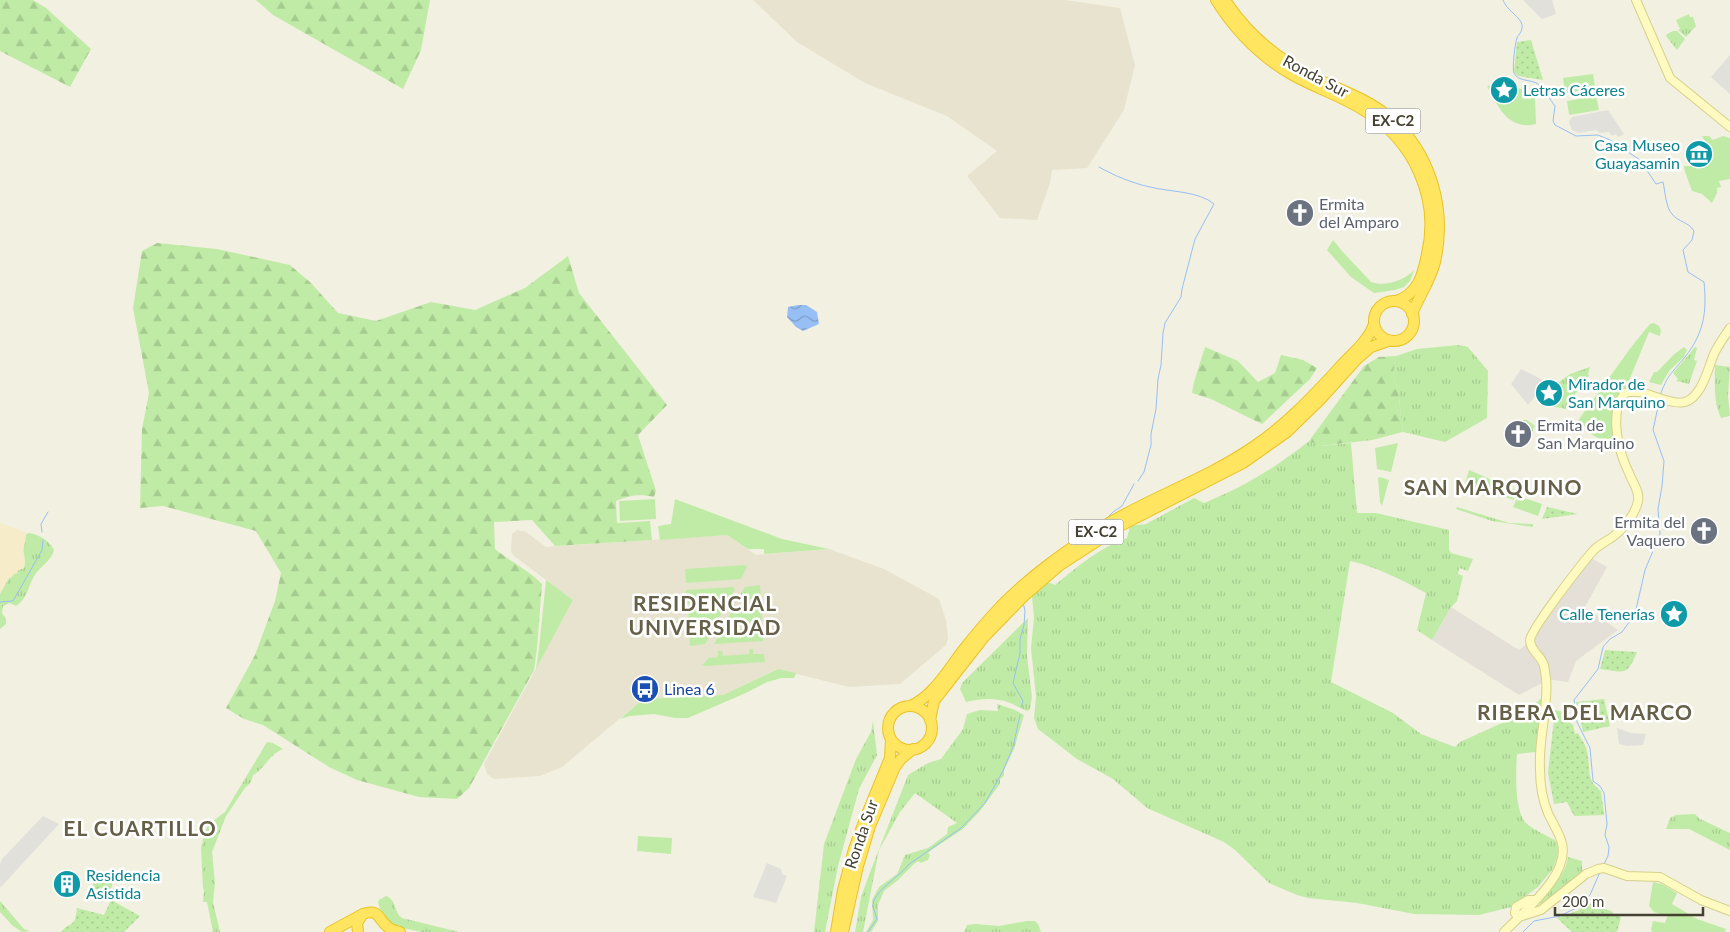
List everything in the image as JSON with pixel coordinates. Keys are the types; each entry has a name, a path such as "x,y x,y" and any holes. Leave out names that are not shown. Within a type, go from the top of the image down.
{"highway":[{"name":"Ronda Sur","path":"1216,0 1238,30 1270,60 1290,73 1364,110 1381,121 1395,134 1413,160 1426,189 1431,236 1418,284 1410,295 1396,301"},
{"name":"Ronda Sur","path":"1224,0 1243,25 1274,53 1315,78 1371,105 1389,117 1413,144 1434,190 1439,216 1439,238 1428,282 1412,314"},
{"path":"1396,301 1406,305 1412,314"},
{"name":"EX-C2","path":"1203,480 1280,428 1308,402 1367,339 1374,324 1378,308 1386,302 1396,301"},
{"name":"EX-C2","path":"891,739 889,732 890,718 898,709 920,702 932,691 969,643 1052,562 1100,529 1144,504 1243,463 1287,432 1320,400 1357,359 1371,347 1388,340 1400,340 1409,334 1414,324 1412,314"},
{"path":"1374,324 1378,334 1388,340"},
{"name":"EX-C2","path":"913,749 922,746 930,737 932,730 930,720 932,707 938,695 1005,608"},
{"path":"910,706 922,710 930,720"},
{"name":"Ronda Sur","path":"836,932 854,849 890,758 891,739"},
{"path":"891,739 900,747 913,749"},
{"name":"Ronda Sur","path":"843,932 858,866 870,826 895,767 901,758 913,749"},
{"path":"330,932 368,912 380,916 389,929 400,932"},
{"path":"358,932 357,922 362,914"},
{"path":"381,932 382,921"}],"main road":[{"path":"1636,0 1670,78 1729,128"},
{"path":"1538,907 1562,864 1563,853 1561,839 1544,803 1541,787 1539,766 1547,688 1544,663 1535,652 1531,644 1531,638 1538,624 1595,549 1616,535 1631,516 1638,502 1636,488 1620,452 1618,441 1616,421 1621,398 1630,392 1685,402 1694,396 1700,388 1714,354 1730,328"},
{"path":"1504,932 1518,917 1538,907 1586,874 1601,868 1626,876 1660,876 1700,900 1730,911"},
{"path":"1518,917 1514,913 1516,907 1528,900 1538,907"}],"shaded area":[{"path":"753,0 1065,0 1120,8 1135,65 1124,110 1087,168 1052,170 1050,183 1037,220 1000,218 967,176 997,151 947,116 865,83 797,42"},
{"path":"1523,0 1552,0 1556,14 1542,19"},
{"path":"1730,55 1730,94 1711,77"},
{"path":"1608,110 1624,134 1619,137 1616,134 1612,136 1609,132 1599,133 1597,130 1578,133 1572,130 1569,122 1572,117"},
{"path":"1521,369 1547,382 1528,405 1511,384"},
{"path":"0,523 28,533 24,546 26,560 23,568 9,578 0,594"},
{"path":"517,530 526,532 546,547 727,535 756,555 829,549 884,569 939,599 946,620 948,638 946,645 900,684 849,687 777,669 723,695 643,699 562,767 540,776 494,779 487,774 484,764 573,600 514,556 511,551 512,534"},
{"path":"1591,558 1607,567 1585,607 1618,630 1576,661 1568,682 1546,681 1519,695 1432,640 1451,607 1519,650 1534,638"},
{"path":"1617,728 1631,733 1646,734 1643,745 1627,746 1619,744"},
{"path":"43,816 59,824 1,887 0,864 2,859"},
{"path":"767,863 781,869 782,874 787,876 776,903 753,897"}],"green space":[{"path":"0,0 33,0 46,8 91,49 70,87 0,51"},
{"path":"256,0 430,0 421,50 403,89 273,15"},
{"path":"1689,14 1690,17 1693,17 1696,26 1686,37 1678,30 1680,29 1676,20"},
{"path":"1673,31 1677,31 1685,39 1677,50 1666,36"},
{"path":"1531,40 1543,80 1518,76 1514,72 1517,42"},
{"path":"1593,74 1595,88 1565,93 1563,78"},
{"path":"1504,83 1524,90 1535,98 1536,124 1518,124 1500,109 1487,86"},
{"path":"1596,96 1599,110 1569,115 1567,101"},
{"path":"1702,136 1709,136 1713,140 1723,136 1730,138 1730,179 1719,181 1721,187 1717,188 1717,193 1712,203 1702,194 1692,191 1684,166 1692,166 1693,157 1706,157 1712,153"},
{"path":"1333,240 1371,282 1382,284 1394,282 1414,270 1410,281 1404,287 1395,290 1374,293 1351,277 1327,250"},
{"path":"157,243 217,249 290,265 311,283 338,313 376,321 431,302 475,310 525,288 568,256 579,293 667,405 638,435 656,491 654,497 635,496 616,501 617,523 650,521 652,540 555,546 532,520 494,522 495,549 542,584 537,649 534,670 469,788 457,799 419,797 357,780 329,767 263,725 244,719 226,708 255,655 275,601 281,573 256,531 163,506 140,508 142,429 149,393 133,308 142,251"},
{"path":"1654,323 1661,330 1660,336 1649,332 1626,388 1622,389 1615,402 1612,423 1615,445 1601,443 1598,438 1586,431 1585,427 1580,424 1572,428 1571,426 1577,422 1632,346 1650,324"},
{"path":"1458,345 1468,347 1488,371 1487,418 1445,442 1403,432 1398,390 1393,373 1396,356 1417,349"},
{"path":"1205,347 1238,361 1258,382 1275,373 1281,355 1303,360 1317,368 1310,379 1262,424 1211,399 1192,393"},
{"path":"1684,347 1687,350 1684,357 1669,371 1661,385 1649,382 1654,372 1657,372"},
{"path":"1695,347 1697,348 1694,360 1697,361 1689,384 1676,381 1678,379 1673,373"},
{"path":"1396,356 1393,373 1398,390 1403,432 1372,440 1320,446 1309,441 1364,366 1379,357"},
{"path":"1715,365 1730,367 1728,396 1730,416 1721,418 1716,399"},
{"path":"1590,367 1589,375 1566,409 1540,404 1555,385 1570,374"},
{"path":"1523,420 1527,420 1535,426 1529,439 1523,436"},
{"path":"1309,441 1321,446 1351,443 1357,513 1376,513 1449,530 1449,550 1451,553 1473,559 1468,571 1459,568 1458,574 1463,576 1457,601 1451,607 1432,640 1417,630 1426,593 1380,570 1350,561 1331,682 1393,713 1421,734 1455,747 1460,742 1524,713 1543,697 1536,752 1517,754 1517,790 1522,817 1526,823 1556,841 1558,849 1557,858 1552,870 1538,887 1511,907 1479,915 1414,914 1357,903 1308,898 1297,895 1269,883 1224,842 1147,808 1113,779 1077,759 1038,729 1034,718 1036,697 1031,648 1034,618 1032,596 1036,588 1045,581 1055,585 1098,553 1127,538 1130,526 1146,524 1194,498 1204,503 1232,490 1284,460"},
{"path":"1398,443 1391,472 1377,469 1375,448"},
{"path":"1469,470 1517,491 1514,500 1465,484"},
{"path":"1378,478 1389,480 1382,506"},
{"path":"1518,496 1542,504 1538,516 1513,507"},
{"path":"655,499 656,519 620,521 619,501"},
{"path":"675,499 782,539 829,549 764,554 764,549 748,549 727,535 660,540 658,526 671,524"},
{"path":"1457,507 1509,523 1533,524 1533,527 1492,521 1456,509"},
{"path":"1547,507 1578,514 1542,519"},
{"path":"28,533 43,538 54,550 49,559 34,576 26,595 20,603 16,606 9,603 3,606 2,613 6,619 6,624 0,629 0,594 9,578 24,568 24,549"},
{"path":"745,565 747,567 741,579 686,583 685,569"},
{"path":"546,580 573,600 536,669 539,648"},
{"path":"760,585 761,599 740,600 739,597 745,587"},
{"path":"733,587 735,589 729,601 687,604 686,590"},
{"path":"761,606 762,621 727,622 734,608"},
{"path":"723,610 716,623 689,625 688,611"},
{"path":"1028,618 1027,656 1032,697 1030,709 1028,711 1010,703 993,699 966,702 960,689 962,683"},
{"path":"763,628 763,641 714,644 722,630"},
{"path":"710,631 711,634 705,644 690,646 689,632"},
{"path":"749,649 753,649 753,654 764,654 765,662 702,665 709,658 718,657 718,651 722,651 723,656 750,654"},
{"path":"1605,650 1637,652 1630,666 1620,672 1600,669"},
{"path":"778,669 796,673 794,678 782,678 767,682 688,718 675,718 654,714 630,716 620,719 643,699 723,695"},
{"path":"1604,699 1610,726 1583,732 1576,702"},
{"path":"997,704 1024,715 1014,749 1004,770 1004,776 1000,779 1000,784 980,811 963,829 930,851 928,853 930,855 928,860 915,863 884,891 878,905 878,921 871,932 866,932 873,920 872,900 879,887 897,874 905,855 928,848 947,834 948,827 957,823 915,793 900,812 879,850 863,932 855,932 861,897 869,875 908,775 928,763 941,759 963,729 967,714 980,710 998,711"},
{"path":"1555,710 1564,712 1564,718 1568,717 1569,722 1573,725 1575,734 1578,733 1586,746 1591,778 1596,787 1601,791 1604,815 1574,816 1567,802 1554,804 1548,773"},
{"path":"873,721 877,755 859,789 838,866 825,932 814,932 824,844 856,759 871,732"},
{"path":"267,742 283,749 253,775 251,782 226,816 212,852 215,883 213,902 220,932 213,932 207,902 203,902 201,848 205,832 208,825 225,812"},
{"path":"1695,814 1700,819 1730,833 1730,850 1689,829 1666,829 1670,818 1676,815"},
{"path":"638,836 672,838 671,854 637,851"},
{"path":"1568,857 1582,861 1582,873 1540,906 1539,902 1564,870"},
{"path":"109,877 114,877 109,898 93,889 93,881 102,882"},
{"path":"1653,882 1662,884 1677,893 1672,904 1697,919 1726,929 1725,932 1652,932 1653,921 1665,923 1667,917 1654,912 1649,906"},
{"path":"386,896 392,900 402,918 459,932 421,932 394,926 380,909 378,902"},
{"path":"111,900 140,916 124,932 61,932 74,921 77,908 104,915"},
{"path":"0,901 24,929 30,931 22,932 13,926 0,912"},
{"path":"1587,904 1611,911 1613,914 1621,917 1617,932 1572,932 1557,918 1577,911"},
{"path":"1035,921 1041,932 964,932 967,925 999,926"}],"water":[{"path":"806,305 817,312 819,324 803,331 796,327 787,317 788,307"}],"waterway":[{"path":"1503,0 1522,24 1522,29 1515,45 1513,71 1518,78 1540,85 1555,106 1553,121 1555,125 1576,136 1598,135 1610,140 1640,160 1656,184 1663,182 1667,204 1672,214 1694,231 1692,240 1683,250 1688,272 1704,282 1705,303 1703,322 1691,348 1673,371 1660,396"},
{"path":"1099,167 1137,183 1158,189 1192,194 1214,204 1195,239 1181,297 1165,323 1151,445 1144,472 1138,481"},
{"path":"1604,864 1608,856 1609,847 1605,835 1607,824 1604,793 1600,786 1593,781 1590,748 1577,722 1574,700 1598,669 1603,647 1610,639 1622,632 1635,614 1645,570 1660,534 1658,509 1664,461 1653,430 1659,402"},
{"path":"1105,520 1122,506 1134,484"},
{"path":"42,532 41,524 48,512"},
{"path":"0,602 13,601 42,550 43,540"},
{"path":"1050,558 1057,553"},
{"path":"1021,707 1023,701 1013,683 1024,625 1025,611 1023,602"},
{"path":"868,932 877,919 873,907 877,895 908,865 961,828 985,803 1003,771 1013,747 1020,715"},
{"path":"1523,932 1534,921 1560,916 1578,907 1590,895 1600,872"}],"place":[{"name":"Letras Cáceres","path":"1504,90"},
{"name":"Casa Museo Guayasamin","path":"1699,154"},
{"name":"Ermita del Amparo","path":"1300,213"},
{"name":"Mirador de San Marquino","path":"1549,393"},
{"name":"Ermita de San Marquino","path":"1518,434"},
{"name":"Ermita del Vaquero","path":"1704,531"},
{"name":"Calle Tenerías","path":"1674,614"},
{"name":"Linea 6","path":"645,689"},
{"name":"Residencia Asistida","path":"67,884"}],"district":[{"name":"SAN MARQUINO","path":"1493,488"},
{"name":"RESIDENCIAL UNIVERSIDAD","path":"705,616"},
{"name":"RIBERA DEL MARCO","path":"1585,713"},
{"name":"EL CUARTILLO","path":"140,829"}]}
